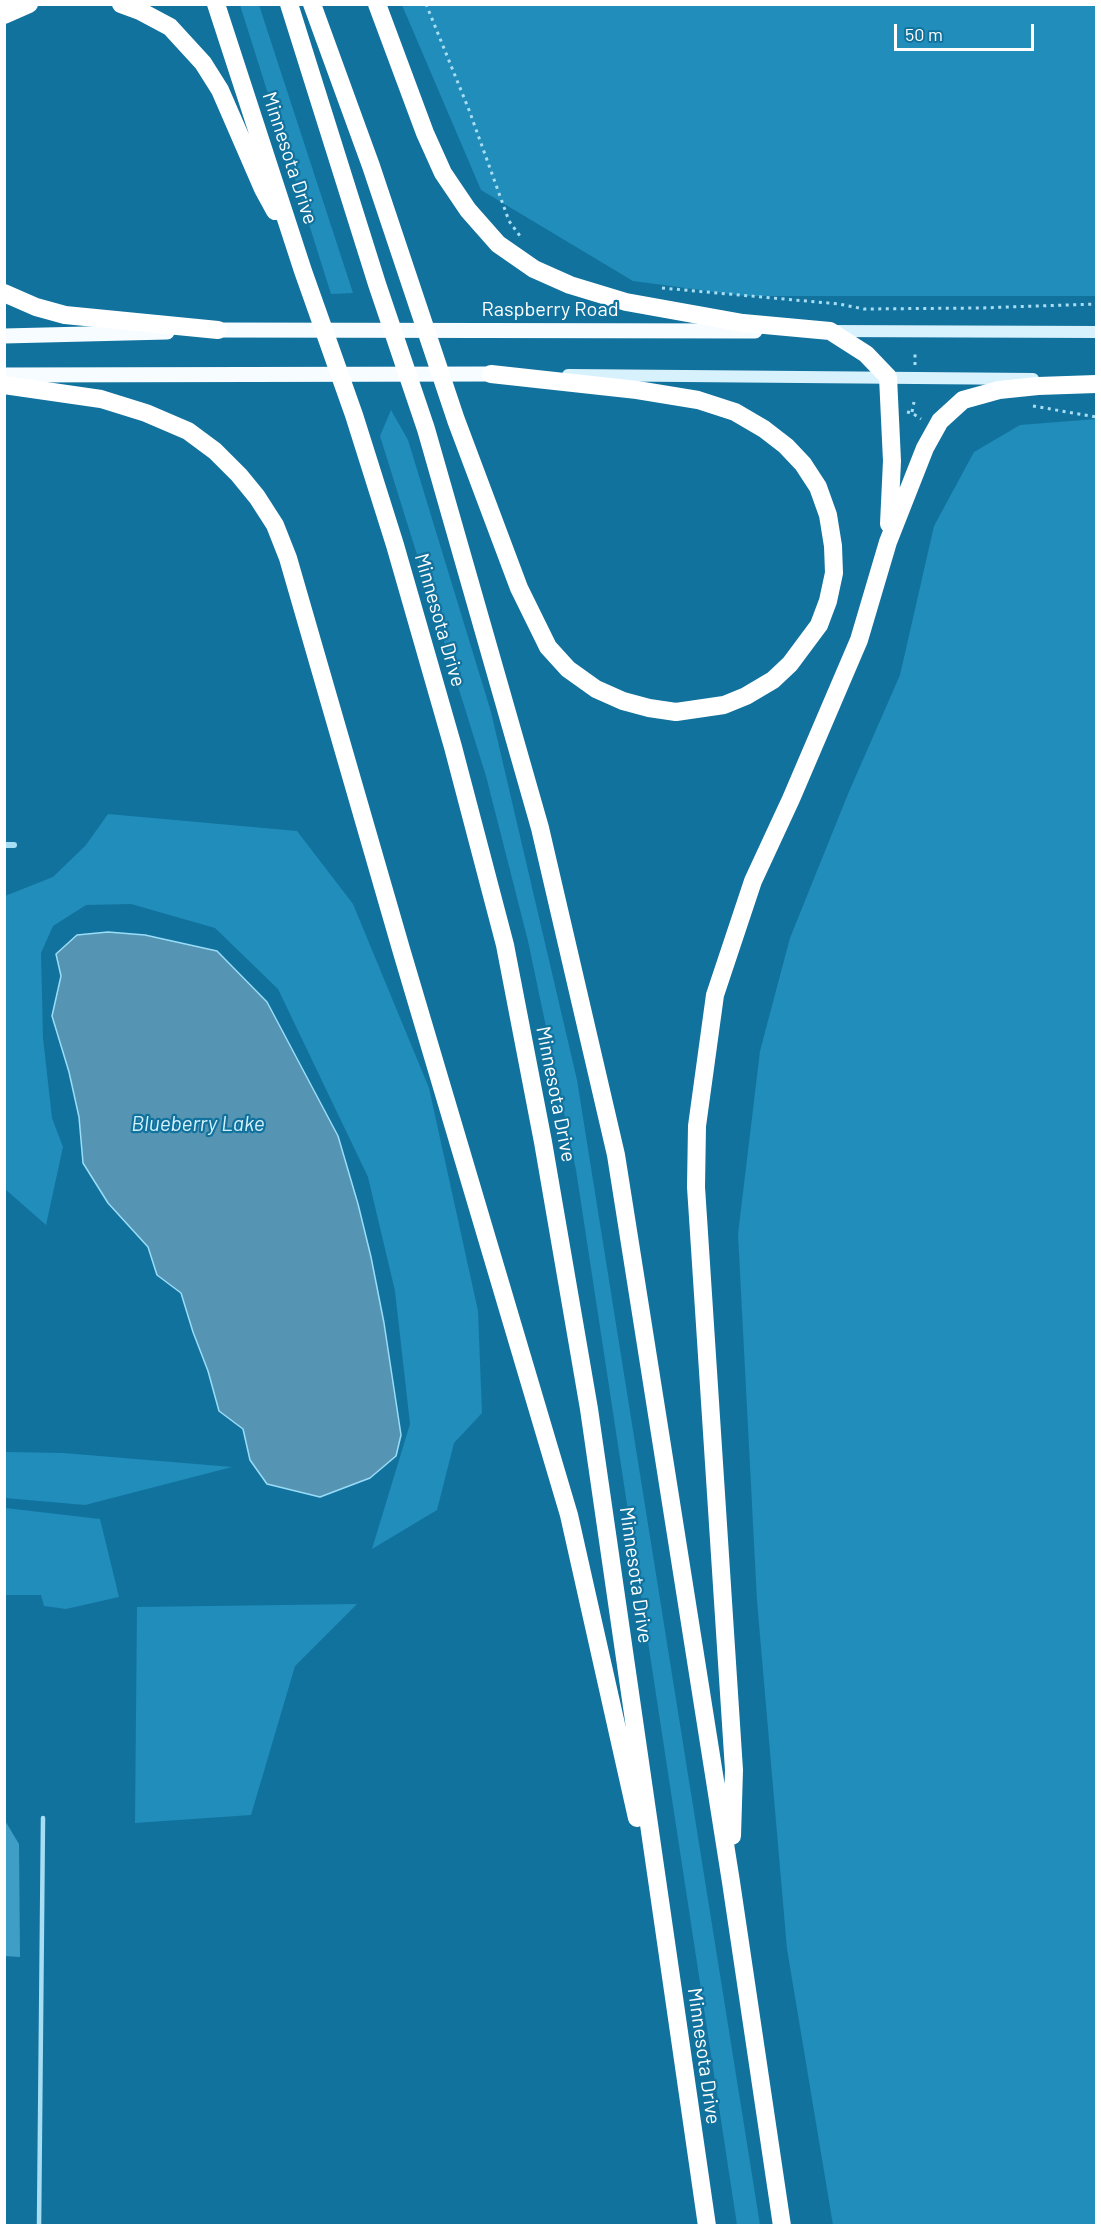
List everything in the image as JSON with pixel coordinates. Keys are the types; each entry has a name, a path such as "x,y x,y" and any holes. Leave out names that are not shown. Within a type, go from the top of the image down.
{"highway":[{"path":"4,15 29,4"},
{"path":"121,4 170,27 203,63 220,90 263,189 295,247"},
{"name":"Minnesota Drive","path":"216,4 309,289 354,415 395,545 432,670 505,945 543,1143 589,1409 707,2226"},
{"name":"Minnesota Drive","path":"289,4 377,284 426,429 540,828 616,1155 731,1882 782,2226"},
{"path":"312,4 370,165 456,420 519,588 548,647 568,669 596,689 622,701 649,708 676,711 715,706 746,696 773,680 790,664 819,625 828,601 834,573 828,515 818,487 803,464 786,446 764,429 735,412 698,400 637,390 491,374"},
{"path":"377,4 425,133 443,173 468,210 498,244 534,269 570,285 626,302 743,323 830,331 866,354 888,377 892,461 888,542"},
{"path":"4,293 36,307 65,315 218,330"},
{"path":"4,385 101,399 146,413 188,430 215,450 239,475 275,525 288,558 569,1515 620,1748 662,1920"},
{"path":"731,1882 734,1770 696,1187 697,1126 715,995 753,880 791,799 859,640 888,542 925,448 940,421 963,400 999,390 1038,386 1095,386"}],"main road":[{"name":"Raspberry Road","path":"4,336 218,330 1096,332"},
{"path":"4,375 491,374 888,377 1095,386"}],"street":[{"path":"4,845 14,845"}],"lane":[{"path":"39,2226 44,1818"}],"path":[{"path":"426,4 469,110 509,221 522,239"},
{"path":"657,288 838,304 864,309 1096,304"},
{"path":"915,351 915,368"},
{"path":"912,413 914,402"},
{"path":"1026,405 1096,417"},
{"path":"904,412 912,413 921,419"}],"shaded area":[{"path":"240,5 259,5 353,293 331,294"},
{"path":"402,5 1096,5 1096,296 746,296 633,281 481,190"},
{"path":"391,410 408,440 491,712 577,1080 760,2225 737,2225 576,1170 528,941 486,776 380,436"},
{"path":"1096,419 1096,2225 833,2225 787,1949 757,1601 738,1234 760,1051 790,938 848,794 900,675 934,526 974,452 1020,425"},
{"path":"108,814 297,831 353,904 429,1088 478,1311 482,1413 454,1443 437,1510 372,1549 410,1424 395,1291 368,1177 278,989 215,928 131,904 86,905 53,926 41,953 43,1038 52,1118 63,1147 46,1225 5,1189 5,896 53,877 86,845"},
{"path":"4,1452 63,1453 232,1467 85,1505 5,1498"},
{"path":"5,1508 100,1519 119,1597 66,1609 44,1606 41,1595 5,1595"},
{"path":"357,1604 295,1666 251,1815 135,1823 137,1607"}],"water":[{"name":"Blueberry Lake","path":"108,932 145,935 217,951 267,1002 338,1136 371,1257 384,1323 401,1435 396,1456 370,1478 320,1497 267,1484 250,1460 243,1429 219,1411 181,1293 157,1275 148,1247 108,1203 83,1163 79,1117 69,1072 52,1016 61,976 56,954 77,935"}],"building":[{"path":"4,1819 19,1844 20,1957 4,1956"}]}
